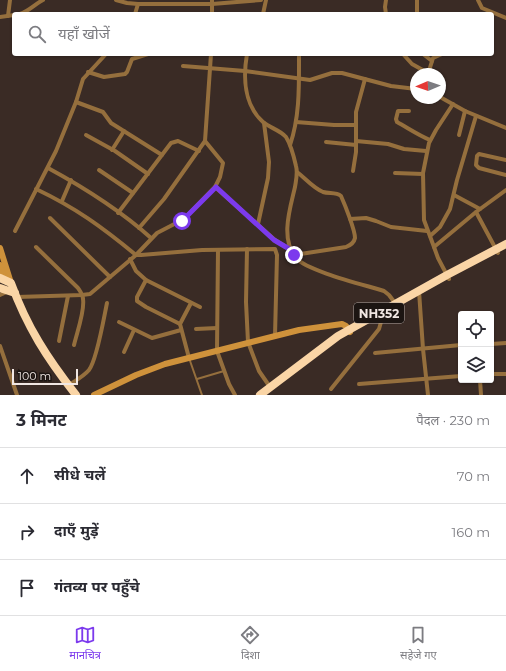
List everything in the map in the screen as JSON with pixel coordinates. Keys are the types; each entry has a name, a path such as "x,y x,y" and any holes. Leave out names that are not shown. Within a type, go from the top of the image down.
{"highway":[{"name":"NH352","path":"266,395 350,331 497,251 506,244"},
{"name":"NH352","path":"497,251 506,249"},
{"path":"6,280 35,337 54,367 76,395"},
{"path":"0,288 14,294"},
{"path":"14,294 20,318 31,340 50,370 69,395"},
{"name":"NH352","path":"260,395 338,336 382,316 397,305"}],"street":[{"path":"8,16 10,0"},
{"path":"26,12 34,4 43,0"},
{"path":"116,0 138,4 261,0"},
{"path":"263,12 266,0"},
{"path":"386,0 386,12"},
{"path":"417,0 417,12"},
{"path":"478,0 482,8 492,12"},
{"path":"135,12 138,4"},
{"path":"494,13 506,18"},
{"path":"0,17 12,15"},
{"path":"15,231 48,168 76,102 83,79 104,56"},
{"path":"88,72 104,77 125,74 128,71 132,60 143,56"},
{"path":"140,228 164,199 205,141 211,56"},
{"path":"248,56 245,71 245,85 249,103 264,123 285,136 297,172 287,225 291,250 300,262 312,269 384,291 390,295 397,305"},
{"path":"289,146 295,131 296,122 299,56"},
{"path":"405,56 412,64 418,68"},
{"path":"426,56 432,61"},
{"path":"430,68 434,57 437,56"},
{"path":"183,66 245,71 310,80 332,73 342,73 391,86 410,88"},
{"path":"353,171 356,143 356,112 365,79"},
{"path":"446,100 465,112 506,128"},
{"path":"76,102 103,112 112,123 162,155"},
{"path":"448,277 427,231 424,220 423,174 426,151 430,140 453,104"},
{"path":"409,111 398,111 396,119 397,122 430,140"},
{"path":"459,135 465,112"},
{"path":"430,236 436,232 447,215 476,116"},
{"path":"296,122 355,125"},
{"path":"258,224 268,178 264,123"},
{"path":"112,150 124,131"},
{"path":"86,135 148,174"},
{"path":"118,213 171,143 175,141 199,151"},
{"path":"0,296 14,294 82,296 93,292 136,255 151,238 161,230 184,220 216,187 223,163 205,141"},
{"path":"326,142 388,144 404,149 426,151"},
{"path":"506,160 479,154 477,156 476,165 479,168 506,175"},
{"path":"48,168 71,180 140,228 151,238"},
{"path":"99,170 133,193"},
{"path":"294,255 340,249 351,245 355,238 350,219 340,194 320,191 297,172"},
{"path":"395,173 423,174"},
{"path":"62,201 71,180"},
{"path":"216,187 274,240 291,250"},
{"path":"36,189 62,201 99,225 136,255 141,256 218,250 274,249 277,252 275,336"},
{"path":"434,247 478,210 506,190"},
{"path":"454,195 478,210 497,251"},
{"path":"50,218 110,277"},
{"path":"350,219 369,219 391,227 427,231"},
{"path":"36,247 78,288 84,301 74,345"},
{"path":"0,248 6,280"},
{"path":"247,249 246,302 248,342 259,371 270,387"},
{"path":"218,250 217,350 224,371 235,395"},
{"path":"130,259 136,271 146,280 200,307"},
{"path":"0,265 6,280"},
{"path":"146,280 137,301 180,324"},
{"path":"419,293 428,395"},
{"path":"59,341 68,296"},
{"path":"68,386 91,367 107,303"},
{"path":"189,358 180,324 191,303"},
{"path":"331,389 379,329 382,322 382,316"},
{"path":"119,322 148,337 154,338 181,330"},
{"path":"94,395 136,375 165,364 248,342 299,330 339,324 344,324 350,331"},
{"path":"196,329 217,328"},
{"path":"124,352 134,330"},
{"path":"494,344 506,343"},
{"path":"375,353 458,345"},
{"path":"0,346 17,395"},
{"path":"494,374 506,374"},
{"path":"359,384 458,376"},
{"path":"480,383 481,395"}],"lane":[{"path":"189,358 202,395"},
{"path":"197,379 224,371"}],"route":[{"path":"182,221 216,187 274,240 291,250 294,255"}]}
